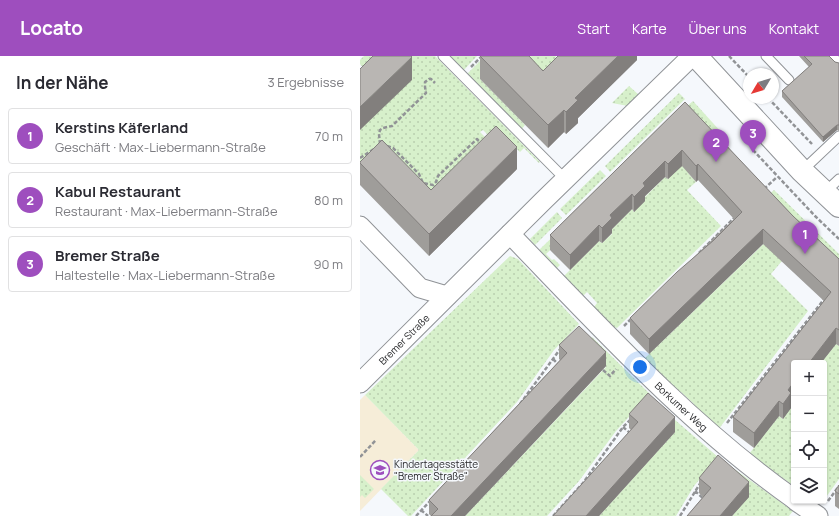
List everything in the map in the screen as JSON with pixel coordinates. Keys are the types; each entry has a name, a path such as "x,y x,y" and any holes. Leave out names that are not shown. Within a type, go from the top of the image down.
{"main road":[{"path":"696,56 802,171 834,193"}],"street":[{"name":"Bremer Straße","path":"360,383 692,56"},
{"path":"360,226 420,288 447,296"},
{"name":"Borkumer Weg","path":"510,234 594,321 706,429 773,485 791,497"},
{"name":"Borkumer Weg","path":"801,504 818,516"}],"lane":[{"path":"443,56 565,180"},
{"path":"766,56 789,80"},
{"path":"832,56 839,63"},
{"path":"802,171 839,136"}],"path":[{"path":"729,56 743,71"},
{"path":"381,147 379,134 380,130 392,126 426,93 425,82 431,79 435,83"},
{"path":"774,104 820,153"},
{"path":"360,158 377,148 386,146 392,148 419,174 423,183 432,185 436,182 438,176 476,139 485,144"},
{"path":"751,148 777,177 839,239"},
{"path":"760,193 777,177"},
{"path":"697,255 737,216"},
{"path":"724,427 829,292"},
{"path":"623,328 634,316"},
{"path":"516,408 562,347"},
{"path":"553,358 564,370"},
{"path":"603,370 610,376 618,368"},
{"path":"528,392 532,396"},
{"path":"552,516 583,482 623,427 633,416"},
{"path":"623,427 633,436"},
{"path":"360,457 376,440"},
{"path":"599,461 603,465"},
{"path":"680,516 702,481 706,484"},
{"path":"695,491 708,502"},
{"path":"416,516 435,495"},
{"path":"570,497 573,500"},
{"path":"421,510 428,516"}],"shaded area":[{"name":"Kindertagesstätte \"Bremer Straße\"","path":"365,395 419,450 360,511 360,400"}],"green space":[{"path":"364,56 435,56 540,162 539,163 524,148 520,152 498,130 496,143 483,130 480,132 496,148 428,214 360,182 360,130 373,79 360,64 360,60"},
{"path":"448,56 477,56 463,71"},
{"path":"485,56 480,79 525,125 521,130 467,74"},
{"path":"507,56 556,56 548,78"},
{"path":"629,86 639,95 628,106 612,103"},
{"path":"679,93 685,99 610,172 605,166"},
{"path":"693,101 722,133 715,139 686,107"},
{"path":"697,145 688,173 696,182 687,190 721,226 617,328 614,327 594,307 597,303 587,292 583,296 564,276 599,241 602,243 612,234 610,231 632,209 634,212 643,199 665,177 668,179"},
{"path":"600,170 606,176 566,215 560,209"},
{"path":"774,190 839,254 839,267 767,196"},
{"path":"557,212 562,218 535,245 530,239"},
{"path":"567,223 565,236 546,254 560,265 556,269 539,250"},
{"path":"775,233 782,261 771,274 808,311 718,430 692,406 694,404 681,392 679,394 644,359"},
{"path":"510,256 518,259 579,324 554,350 517,402 411,516 408,516 381,489 419,450 365,395"},
{"path":"592,337 650,394 616,431 579,481 547,516 465,516 606,367 584,346"},
{"path":"836,344 839,346 839,479 827,496 827,360 823,360"},
{"path":"791,402 791,484 749,454 779,416 783,419"},
{"path":"667,413 718,457 694,486 676,516 599,516 675,432"},
{"path":"723,461 793,511 789,516 732,516 749,496"},
{"path":"360,475 374,489 365,498 362,495 360,497"}],"building":[{"path":"373,56 412,57 360,107 360,69"},
{"path":"480,56 529,56 543,71 558,56 618,56 575,98 578,100 566,112 564,110 548,125"},
{"path":"804,56 829,56 835,62 839,63 839,125 823,137 782,91 812,64"},
{"path":"685,102 793,216 839,259 839,330 836,328 811,360 791,360 791,386 788,390 791,393 783,404 779,401 754,433 733,417 831,292 763,229 649,339 630,318 742,212 698,164 696,166 682,150 668,164 665,161 643,183 645,186 634,197 632,194 610,215 612,218 602,228 599,225 570,255 550,235"},
{"path":"496,126 517,147 429,234 360,163 382,140 431,190"},
{"path":"579,326 606,352 451,516 431,516 438,509 429,500 567,353 559,345"},
{"path":"648,393 675,417 586,516 553,516 638,422 629,414"},
{"path":"718,455 749,482 720,516 687,516 711,488 699,478"},
{"path":"839,485 839,494 835,491"}],"place":[{"name":"Bremer Straße","path":"753,153"},
{"name":"Kabul Restaurant","path":"716,162"},
{"name":"Kerstins Käferland","path":"805,254"},
{"name":"Kindertagesstätte \"Bremer Straße\"","path":"380,470"}]}
